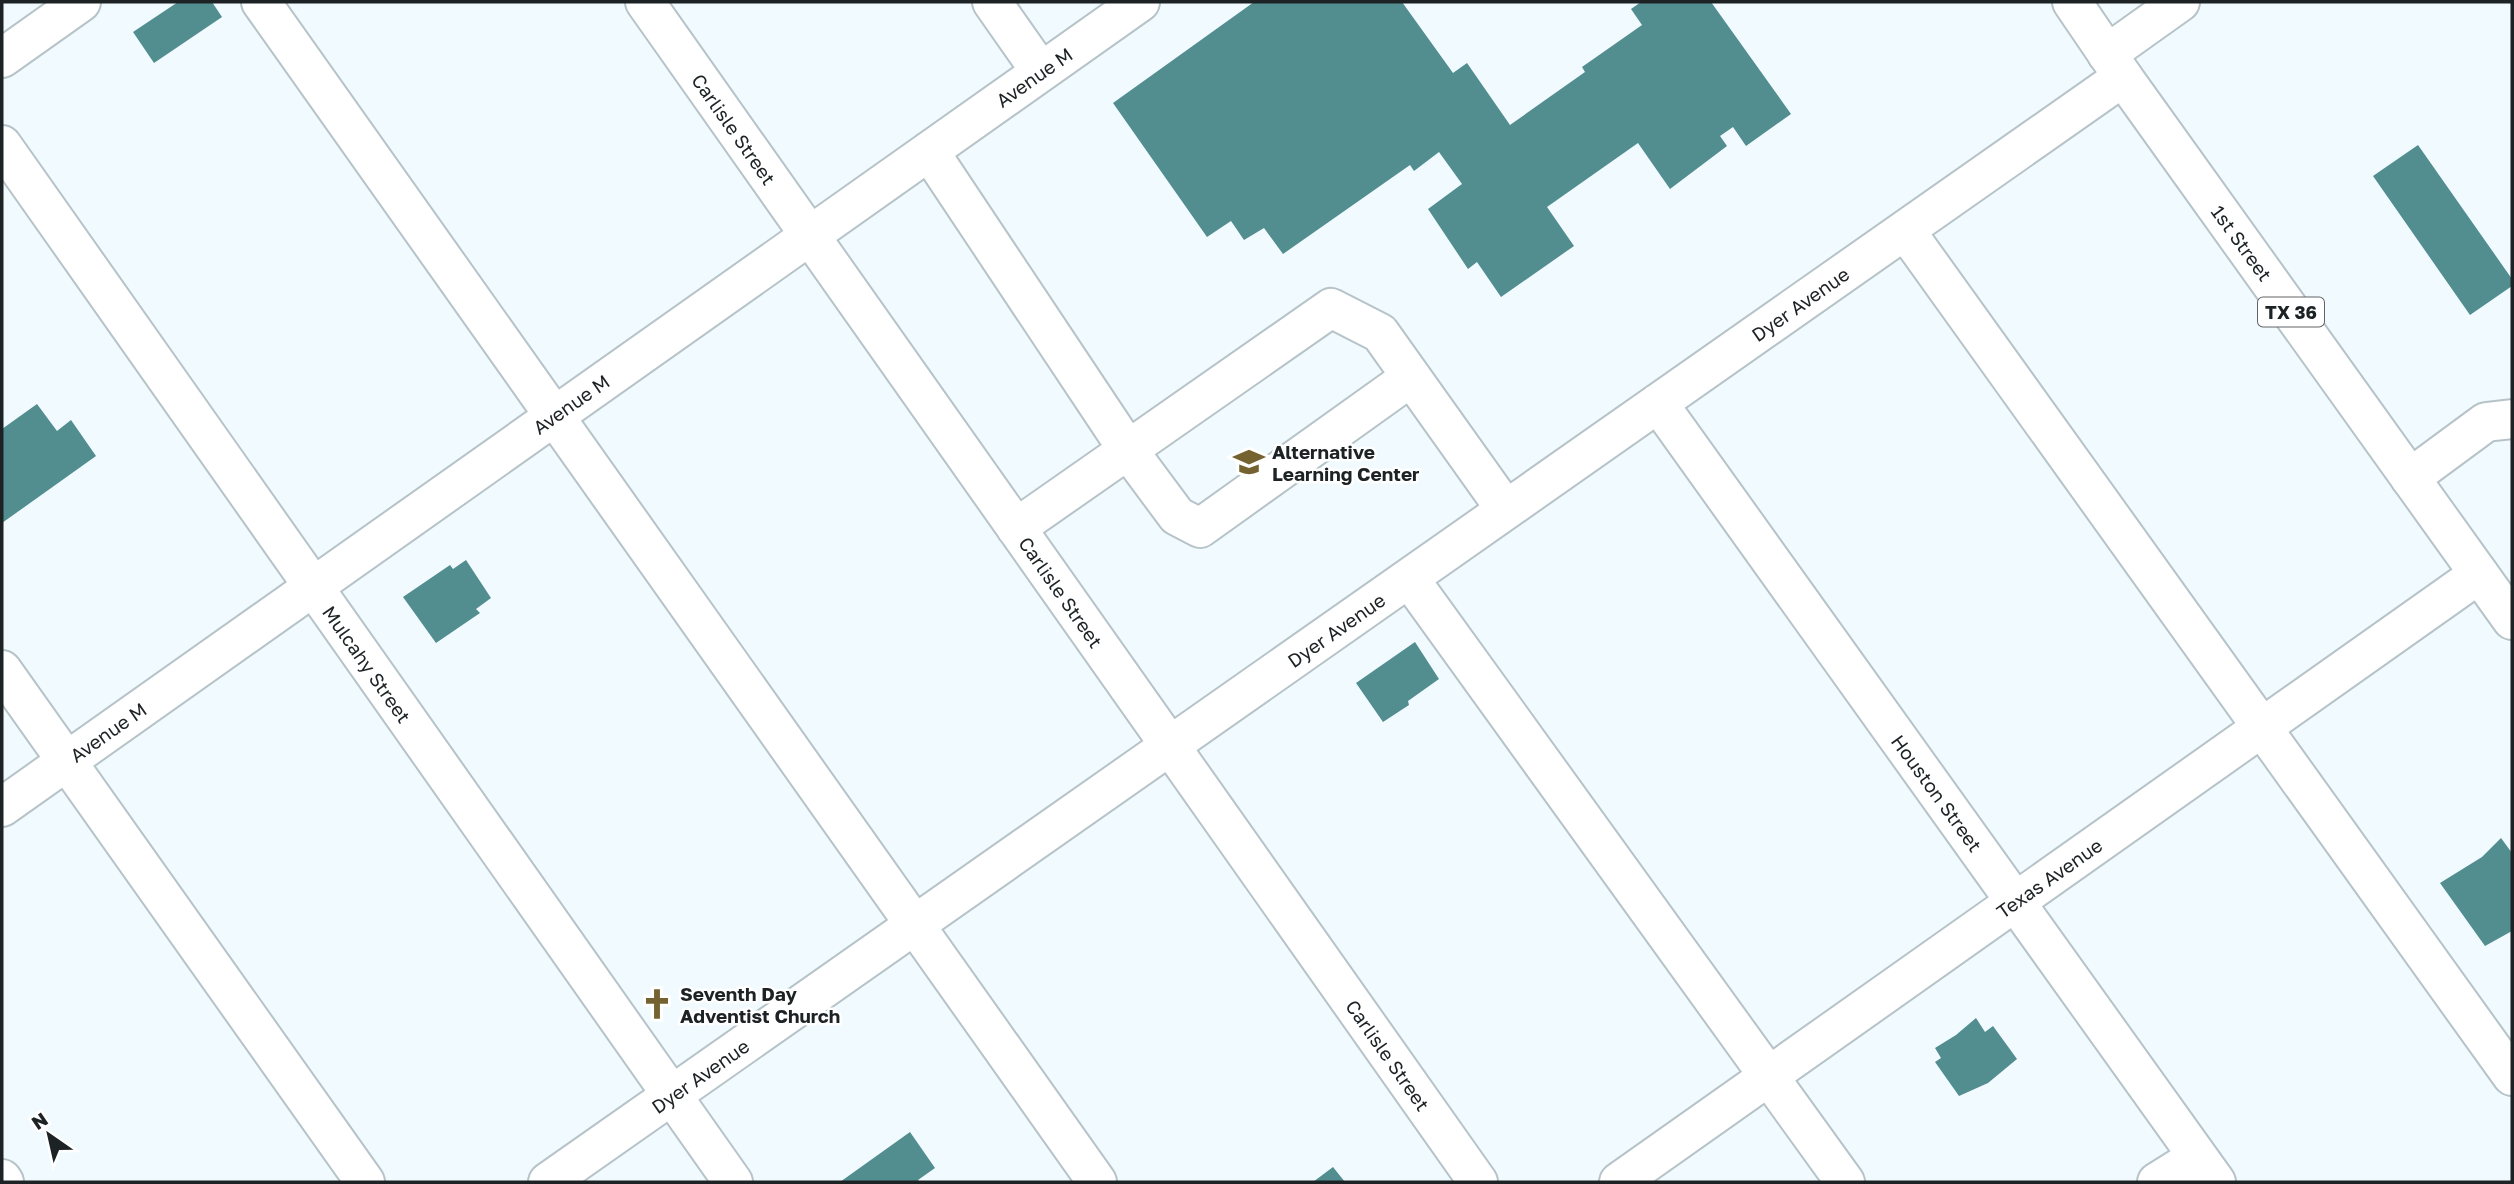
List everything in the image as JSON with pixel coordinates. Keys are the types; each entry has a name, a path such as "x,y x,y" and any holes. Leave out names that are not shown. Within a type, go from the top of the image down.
{"street":[{"path":"2,58 81,2"},
{"path":"261,2 1097,1182"},
{"name":"Carlisle Street","path":"645,2 1478,1182"},
{"path":"992,2 1041,72"},
{"name":"Avenue M","path":"2,807 1140,2"},
{"name":"1st Street","path":"2071,2 2512,620"},
{"name":"Dyer Avenue","path":"548,1182 1905,230 2115,66 2180,2"},
{"name":"Mulcahy Street","path":"2,145 733,1182"},
{"path":"929,152 1128,450 1177,516 1200,528 1411,377"},
{"path":"1905,230 2512,1076"},
{"path":"1016,528 1331,308 1380,332 1506,510"},
{"name":"Houston Street","path":"1658,403 2206,1169"},
{"path":"2410,478 2486,422 2512,419"},
{"name":"Texas Avenue","path":"1619,1182 2479,574"},
{"path":"1409,578 1845,1182"},
{"path":"2,670 365,1182"},
{"path":"2157,1182 2206,1169"}],"building":[{"path":"178,2 212,2 222,17 154,63 133,32"},
{"path":"1254,2 1402,2 1453,73 1467,63 1510,125 1585,72 1582,67 1642,25 1631,9 1641,2 1711,2 1791,114 1746,146 1733,127 1720,136 1727,146 1670,189 1638,143 1547,207 1574,246 1501,297 1477,262 1468,269 1428,209 1462,184 1439,152 1414,171 1410,165 1283,254 1264,228 1244,240 1231,221 1207,237 1113,103"},
{"path":"2418,145 2512,279 2512,286 2470,315 2373,176"},
{"path":"37,404 57,431 71,420 96,456 2,523 2,429"},
{"path":"466,560 491,598 476,609 480,613 436,643 403,597 450,565 453,569"},
{"path":"1415,642 1439,679 1408,701 1409,705 1383,722 1356,683"},
{"path":"2501,838 2512,853 2512,931 2485,946 2440,883 2482,857"},
{"path":"1976,1018 1985,1032 1993,1026 2017,1059 1988,1083 1959,1096 1935,1062 1941,1058 1935,1048"},
{"path":"910,1132 935,1168 918,1180 920,1182 840,1182"},
{"path":"1333,1167 1345,1182 1313,1182"}],"place":[{"name":"Alternative Learning Center","path":"1249,462"},
{"name":"Seventh Day Adventist Church","path":"657,1004"}]}
